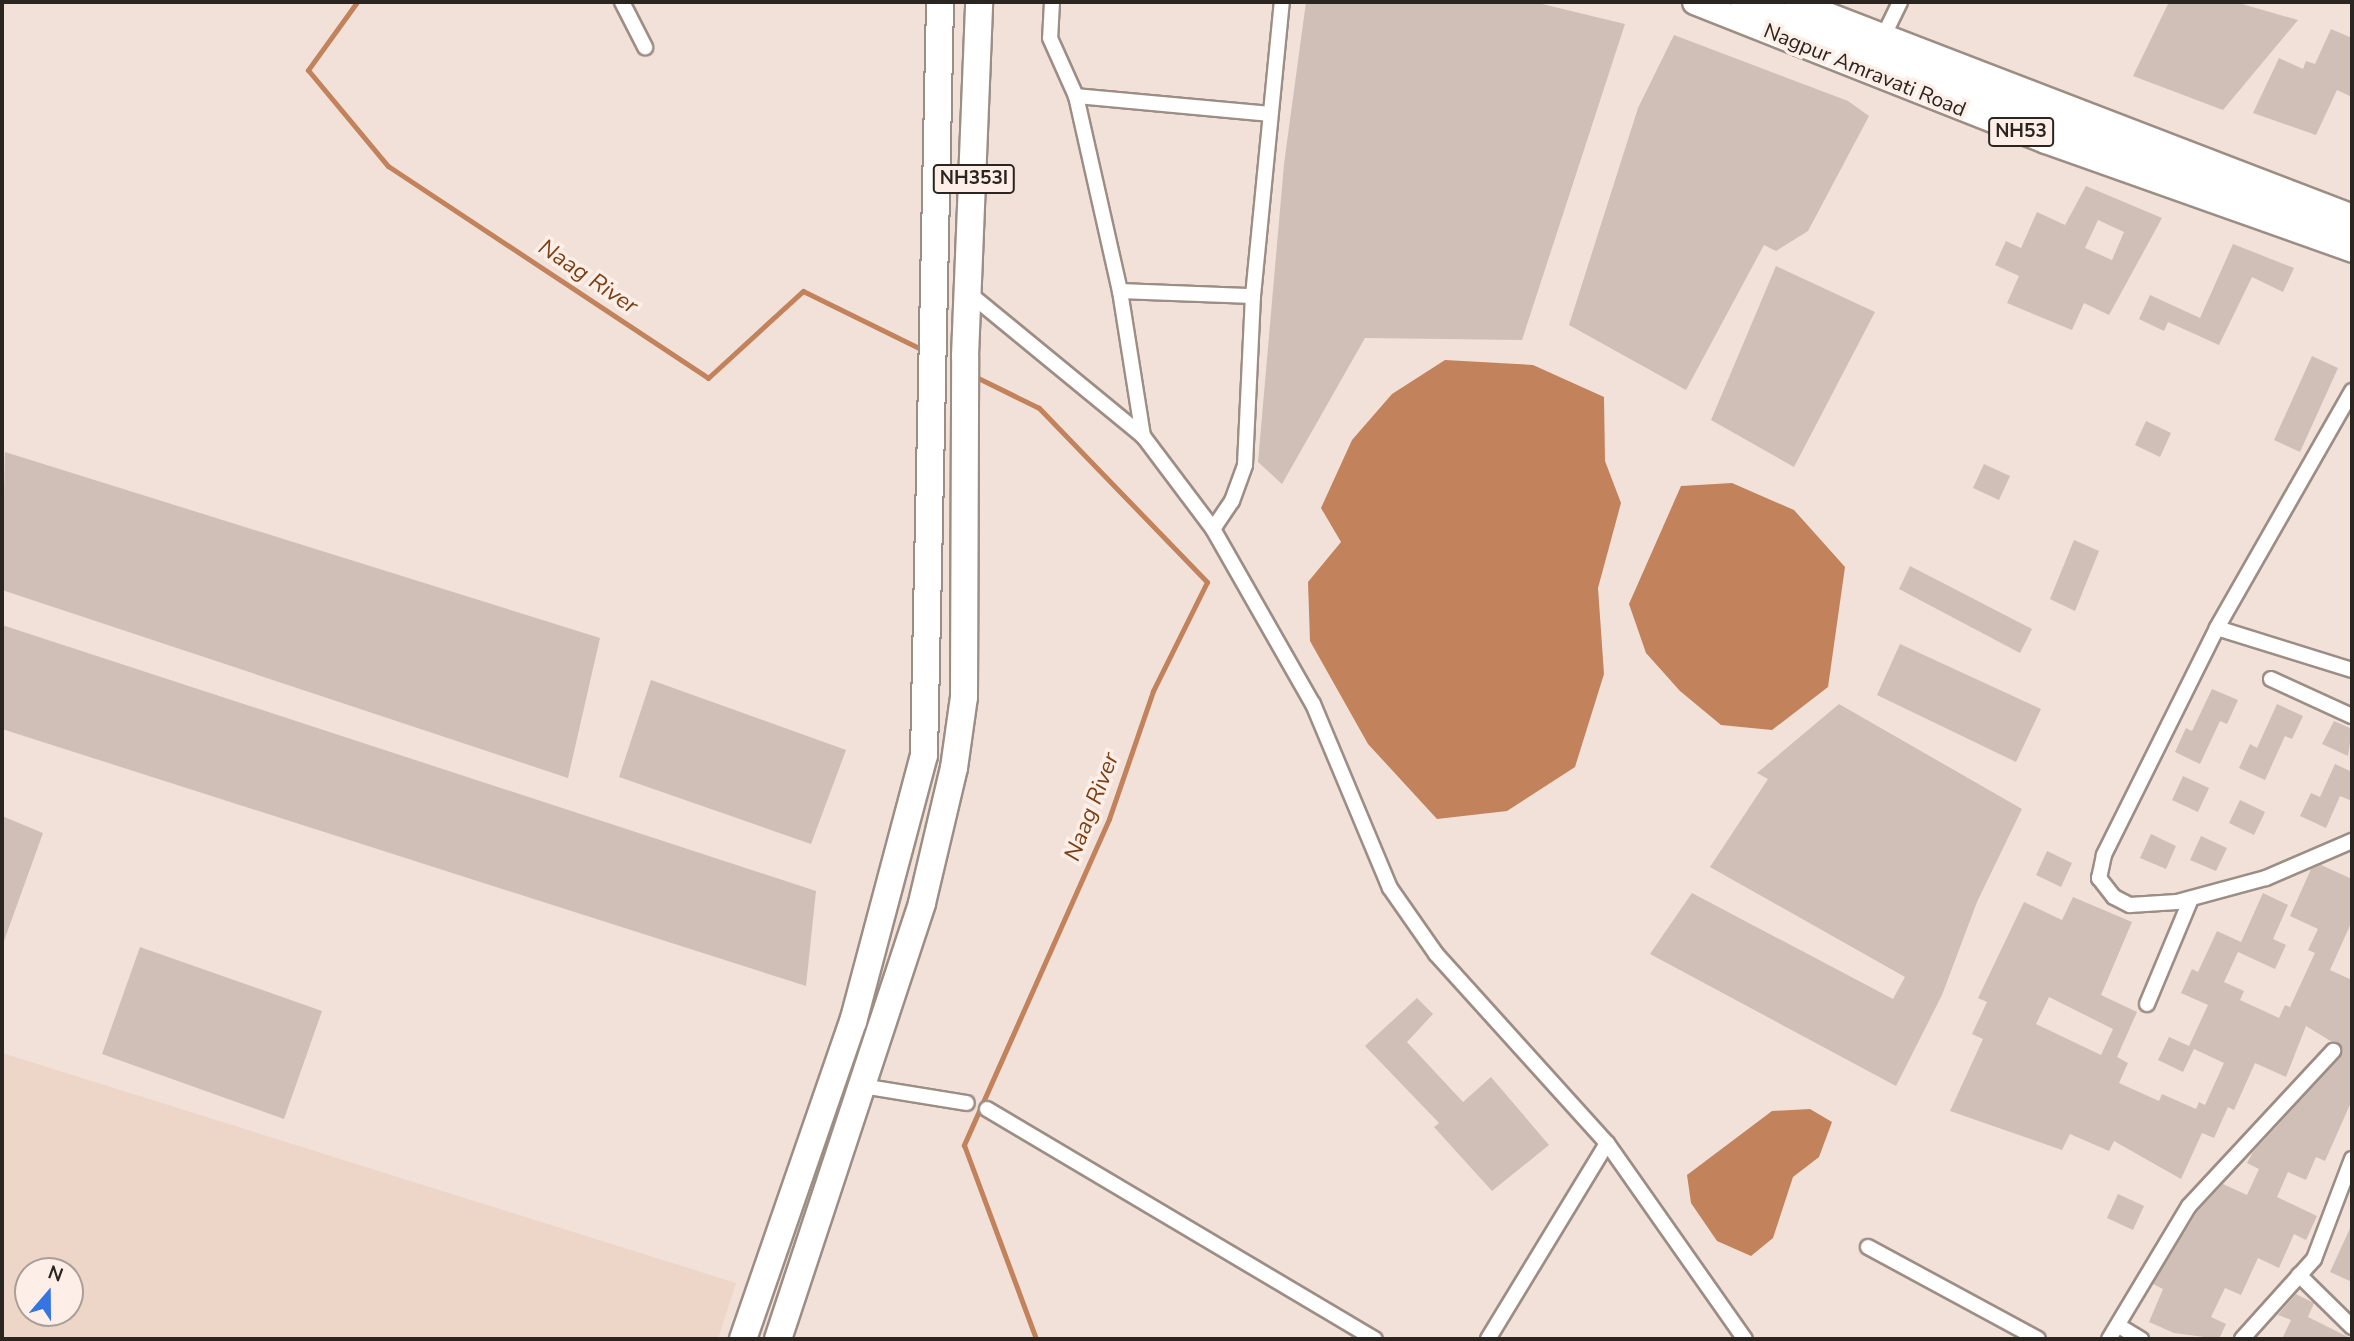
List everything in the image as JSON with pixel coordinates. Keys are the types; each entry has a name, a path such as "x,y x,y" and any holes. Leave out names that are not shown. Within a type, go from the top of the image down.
{"highway":[{"name":"NH353I","path":"743,1339 853,1022 924,755 929,367 940,2"},
{"name":"NH353I","path":"862,1086 941,836 964,697 965,356 970,294 979,2"},
{"path":"1744,2 2203,183 2352,234"},
{"path":"778,1339 862,1086"}],"main road":[{"name":"Nagpur Amravati Road","path":"1694,2 2045,142 2352,250"},
{"name":"Nagpur Amravati Road","path":"1796,2 2352,216"}],"street":[{"path":"622,2 645,47"},
{"path":"1052,2 1050,38 1076,96 1120,291 1143,436"},
{"path":"1213,528 1232,501 1245,465 1254,296 1269,114 1282,2"},
{"path":"1884,35 1900,2"},
{"path":"1076,96 1269,114"},
{"path":"1120,291 1254,296"},
{"path":"970,294 1143,436 1213,528 1312,704 1390,888 1436,954 1607,1143 1745,1339"},
{"path":"2352,391 2217,628 2104,855 2099,878 2114,897 2130,905 2191,899 2278,873 2352,841"},
{"path":"2217,628 2352,670"},
{"path":"2271,679 2352,716"},
{"path":"2147,1004 2191,899"},
{"path":"2109,1339 2189,1206 2333,1051"},
{"path":"862,1086 967,1103"},
{"path":"987,1109 1375,1339"},
{"path":"1488,1339 1607,1143"},
{"path":"2242,1339 2299,1275 2328,1235 2352,1159"},
{"path":"1868,1247 2038,1339"},
{"path":"2299,1275 2352,1327"},
{"path":"2119,1326 2141,1339"}],"shaded area":[{"path":"1445,360 1533,365 1604,397 1605,461 1621,503 1598,588 1604,674 1575,767 1507,811 1437,819 1368,744 1310,641 1308,582 1341,542 1321,508 1352,440 1392,394"},
{"path":"1732,483 1794,510 1845,567 1828,687 1772,730 1721,725 1680,691 1646,653 1629,604 1681,486"},
{"path":"2,1053 736,1283 718,1339 2,1339"},
{"path":"1810,1109 1832,1122 1819,1157 1793,1177 1773,1238 1751,1256 1717,1241 1691,1203 1687,1175 1772,1111"}],"building":[{"path":"1306,2 1534,2 1625,24 1522,340 1365,338 1282,484 1258,462 1284,164"},
{"path":"2169,2 2235,2 2298,20 2223,110 2133,76"},
{"path":"2331,29 2352,38 2352,97 2337,90 2316,135 2253,113 2279,58 2303,69 2306,61 2315,64"},
{"path":"1674,35 1848,101 1869,116 1808,231 1776,251 1764,245 1686,390 1569,325 1638,108"},
{"path":"2086,186 2162,218 2109,315 2084,303 2072,330 2007,303 2019,276 1995,265 2006,241 2021,248 2037,212 2065,225","holes":["2098,220 2124,232 2112,260 2085,248"]},
{"path":"2233,244 2294,268 2283,292 2252,277 2219,345 2168,322 2164,331 2139,319 2150,295 2200,318"},
{"path":"1776,266 1875,312 1794,467 1711,420"},
{"path":"2312,356 2338,368 2300,452 2274,440"},
{"path":"2146,421 2171,433 2160,457 2135,445"},
{"path":"5,452 600,638 568,778 2,590"},
{"path":"1984,464 2010,476 1999,500 1973,488"},
{"path":"2074,540 2099,551 2075,611 2050,599"},
{"path":"1910,566 2032,629 2020,653 1899,589"},
{"path":"2,625 816,891 806,986 2,729"},
{"path":"1900,644 2041,709 2016,762 1877,695"},
{"path":"651,680 846,750 811,844 619,777"},
{"path":"2212,689 2238,700 2227,724 2220,721 2200,764 2175,752 2186,728 2192,731"},
{"path":"1839,704 2022,809 1977,902 1942,995 1896,1086 1650,954 1692,893 1893,999 1905,977 1710,867 1768,779 1757,773"},
{"path":"2277,704 2303,716 2292,739 2285,736 2265,780 2239,768 2250,744 2257,748"},
{"path":"2334,721 2352,729 2348,756 2322,744"},
{"path":"2335,764 2352,772 2352,801 2340,796 2326,828 2300,816 2311,793 2320,797"},
{"path":"2183,776 2209,788 2198,812 2172,800"},
{"path":"2240,800 2265,812 2254,835 2229,823"},
{"path":"2,816 43,833 4,941 2,941"},
{"path":"2151,834 2176,846 2166,869 2140,858"},
{"path":"2201,836 2227,848 2216,871 2190,860"},
{"path":"2047,851 2072,863 2061,887 2036,875"},
{"path":"2321,865 2352,879 2352,921 2330,970 2352,980 2352,1100 2325,1161 2316,1157 2306,1180 2288,1172 2277,1197 2317,1216 2306,1240 2294,1234 2279,1268 2258,1258 2241,1295 2225,1288 2211,1317 2226,1324 2219,1339 2174,1333 2149,1322 2163,1289 2153,1284 2197,1212 2223,1184 2247,1195 2259,1169 2247,1163 2253,1152 2340,1058 2342,1048 2306,1026 2286,1077 2255,1063 2234,1110 2228,1107 2214,1138 2202,1133 2181,1179 2114,1141 2109,1151 2070,1134 2062,1150 1950,1111 1983,1039 1972,1034 1987,1002 1978,998 2024,902 2062,920 2073,897 2132,922 2101,995 2137,1012 2117,1057 2128,1063 2119,1083 2159,1101 2162,1094 2196,1109 2199,1102 2205,1105 2224,1063 2194,1049 2183,1072 2158,1060 2169,1037 2189,1046 2208,1005 2181,993 2192,969 2198,972 2217,931 2241,942 2263,893 2288,905 2273,939 2286,945 2275,969 2238,952 2224,982 2244,991 2240,1000 2279,1018 2285,1005 2290,1007 2315,953 2308,950 2318,929 2290,916 2311,869","holes":["2049,997 2113,1029 2101,1055 2036,1024"]},
{"path":"140,947 322,1011 284,1119 102,1054"},
{"path":"1417,998 1433,1014 1407,1042 1463,1102 1491,1077 1549,1145 1492,1191 1434,1127 1439,1123 1365,1046"},
{"path":"2118,1194 2144,1206 2133,1230 2107,1218"},
{"path":"2352,1224 2352,1282 2330,1272"},
{"path":"2296,1294 2314,1303 2308,1317 2352,1339 2282,1339 2291,1320 2278,1315"}],"waterway":[{"name":"Naag River","path":"357,2 308,70 388,166 708,378 803,291 925,351"},
{"name":"Naag River","path":"974,376 1039,408 1207,582 1153,691 1109,819 964,1145 1036,1339"}]}
